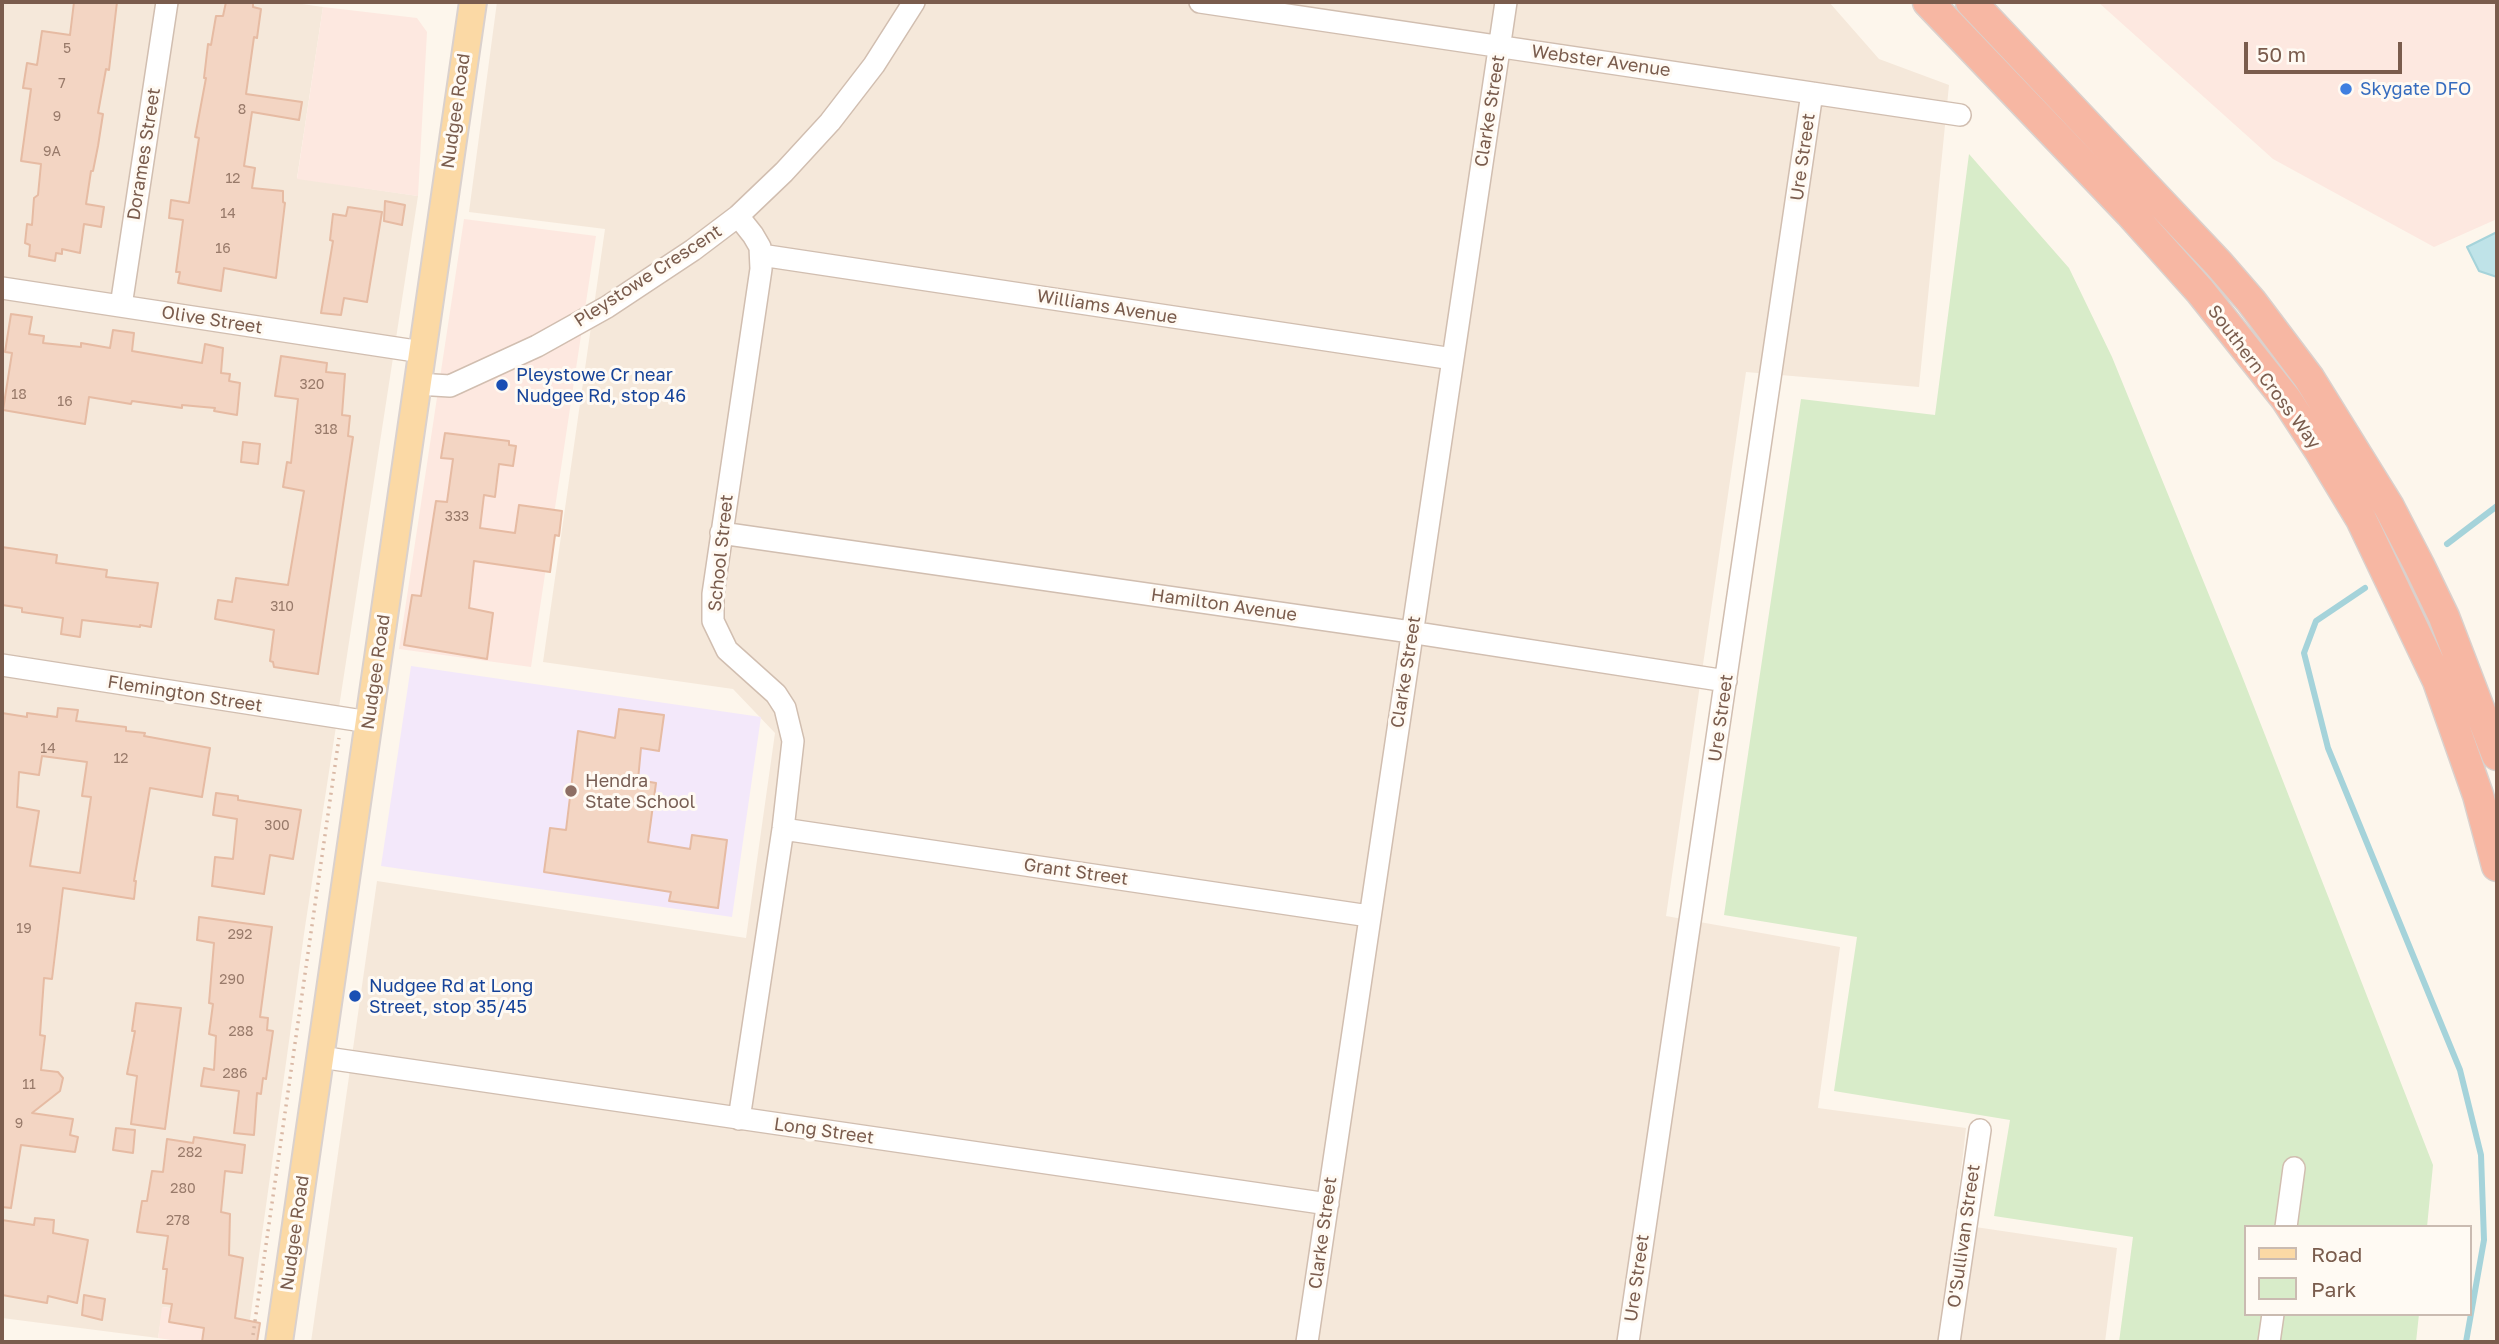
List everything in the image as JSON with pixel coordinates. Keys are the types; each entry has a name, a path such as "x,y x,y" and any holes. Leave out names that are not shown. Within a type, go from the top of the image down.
{"highway":[{"name":"Southern Cross Way","path":"1928,2 2200,291 2286,399 2361,519 2438,681 2478,795 2497,866"},
{"name":"Southern Cross Way","path":"1971,2 2218,263 2251,301 2309,378 2389,508 2419,565 2444,617 2497,755"}],"main road":[{"name":"Nudgee Road","path":"279,1342 473,2"}],"street":[{"name":"Dorames Street","path":"121,306 167,2"},
{"name":"Pleystowe Crescent","path":"417,384 450,386 537,346 607,307 693,250 738,216 830,122 874,65 914,2"},
{"name":"Webster Avenue","path":"1200,2 1960,115"},
{"name":"Clarke Street","path":"1307,1342 1506,2"},
{"name":"Ure Street","path":"1628,1342 1812,93"},
{"path":"738,216 753,235 761,255"},
{"name":"Williams Avenue","path":"761,255 1453,359"},
{"name":"School Street","path":"739,1119 783,829 793,741 785,708 776,694 732,656 718,634 712,608 761,255"},
{"name":"Olive Street","path":"2,288 422,352"},
{"name":"Hamilton Avenue","path":"721,533 1726,681"},
{"name":"Flemington Street","path":"2,665 369,722"},
{"name":"Grant Street","path":"783,829 1369,916"},
{"name":"Long Street","path":"320,1057 1328,1204"},
{"name":"O'Sullivan Street","path":"1949,1342 1980,1130"},
{"path":"2286,1225 2294,1168"},
{"path":"2269,1342 2273,1316"}],"path":[{"path":"252,1342 340,738"}],"shaded area":[{"path":"2,2 288,2 323,7 297,178 418,196 305,927 250,1320 163,1307 158,1338 2,1318"},
{"path":"497,2 1829,2 1879,59 1949,85 1919,387 1746,372 1666,916 1840,947 1818,1108 1966,1128 1955,1224 2117,1248 2105,1342 311,1342 377,881 746,938 775,733 733,689 543,662 605,229 469,212"},
{"name":"Skygate DFO","path":"2098,2 2497,2 2497,219 2434,247 2273,159"},
{"path":"323,7 417,18 427,32 418,196 297,179"},
{"path":"464,219 596,236 531,667 399,649"},
{"name":"Hendra State School","path":"411,666 761,717 732,917 381,866"},
{"path":"162,1307 250,1320 246,1342 184,1342 158,1338"}],"green space":[{"path":"1969,154 2069,268 2112,357 2240,671 2433,1165 2427,1225 2244,1225 2244,1316 2419,1316 2416,1342 2119,1342 2133,1237 1994,1216 2010,1120 1834,1091 1857,937 1724,915 1801,399 1935,415"}],"water":[{"path":"2497,232 2497,277 2479,271 2467,247"}],"building":[{"path":"74,2 117,2 109,70 106,69 98,113 103,114 86,204 104,207 101,227 84,224 80,253 62,249 62,254 56,253 55,261 29,256 30,245 25,243 27,224 32,225 41,164 21,161 31,89 23,88 27,63 37,65 42,31 70,35"},
{"path":"226,2 253,2 253,7 261,9 246,94 302,102 299,120 252,112 244,166 255,168 252,188 283,191 285,203 276,278 224,268 221,291 178,283 180,272 176,272 183,220 169,218 171,200 189,203 199,138 195,137 206,78 208,44 211,45 216,16 223,16"},
{"path":"385,201 405,205 402,225 384,221"},
{"path":"348,207 382,212 367,302 344,298 341,315 321,313 333,241 330,240 333,214 346,216"},
{"path":"11,314 32,317 29,334 44,336 43,343 81,347 81,343 110,348 113,330 134,333 132,351 202,363 205,344 223,348 221,373 230,374 229,381 240,383 237,415 214,411 215,408 182,405 182,408 132,401 131,404 89,397 85,424 3,410 12,353 5,352"},
{"path":"281,356 327,363 326,372 345,374 342,415 350,416 348,436 353,437 318,674 274,667 270,661 274,630 215,619 218,600 232,602 236,578 288,585 304,491 283,487 287,462 291,463 298,399 275,396"},
{"path":"445,433 509,441 509,445 516,446 513,466 499,464 495,497 484,495 480,528 515,533 519,505 562,511 559,536 555,535 550,572 474,561 469,608 493,613 487,659 404,645 412,595 421,596 436,501 447,502 453,459 441,458"},
{"path":"243,442 260,444 258,464 241,462"},
{"path":"2,547 57,555 56,563 107,570 106,577 158,583 151,627 82,620 80,637 61,634 63,618 22,612 22,608 2,605"},
{"path":"58,708 78,710 76,721 126,727 126,731 145,733 144,736 210,748 202,797 150,788 134,881 134,899 63,888 52,979 44,978 40,1035 45,1036 41,1070 58,1072 63,1078 60,1091 32,1113 73,1119 70,1135 78,1137 75,1152 21,1145 11,1208 2,1207 2,713 27,717 27,713 57,717","holes":["42,756 87,762 82,796 91,797 80,873 30,866 39,811 17,807 19,772 39,775"]},
{"path":"619,709 664,715 659,751 641,748 638,780 656,783 648,842 690,849 692,835 727,840 718,908 669,901 671,892 544,872 550,828 566,830 578,731 615,738"},
{"path":"216,793 238,796 238,800 301,810 293,859 270,855 264,894 212,886 215,857 233,859 237,819 213,815"},
{"path":"199,917 272,927 260,1017 268,1018 267,1030 273,1031 266,1079 263,1078 261,1094 257,1093 254,1135 234,1133 239,1091 201,1086 204,1068 214,1070 216,1036 209,1034 213,1004 209,1003 214,943 197,940"},
{"path":"136,1003 181,1008 165,1129 131,1124 137,1076 127,1074 135,1031 132,1031"},
{"path":"116,1128 135,1130 133,1153 113,1150"},
{"path":"194,1137 245,1145 242,1173 225,1171 221,1212 230,1214 229,1255 243,1258 235,1318 260,1323 257,1342 202,1342 204,1328 169,1322 172,1304 163,1303 167,1269 163,1269 168,1236 137,1232 142,1201 147,1201 152,1171 163,1172 167,1139 193,1143"},
{"path":"35,1218 54,1220 53,1233 88,1240 77,1303 48,1296 47,1303 2,1295 2,1220 34,1225"},
{"path":"84,1295 105,1299 102,1320 82,1315"}],"waterway":[{"path":"2447,544 2497,506"},
{"path":"2365,588 2316,621 2304,653 2328,748 2460,1070 2481,1155 2484,1240 2471,1314"},
{"path":"2466,1342 2471,1316"}],"place":[{"name":"Skygate DFO","path":"2346,89"},
{"name":"Pleystowe Cr near Nudgee Rd, stop 46","path":"502,385"},
{"name":"Hendra State School","path":"571,791"},
{"name":"Nudgee Rd at Long Street, stop 35/45","path":"355,996"}]}
